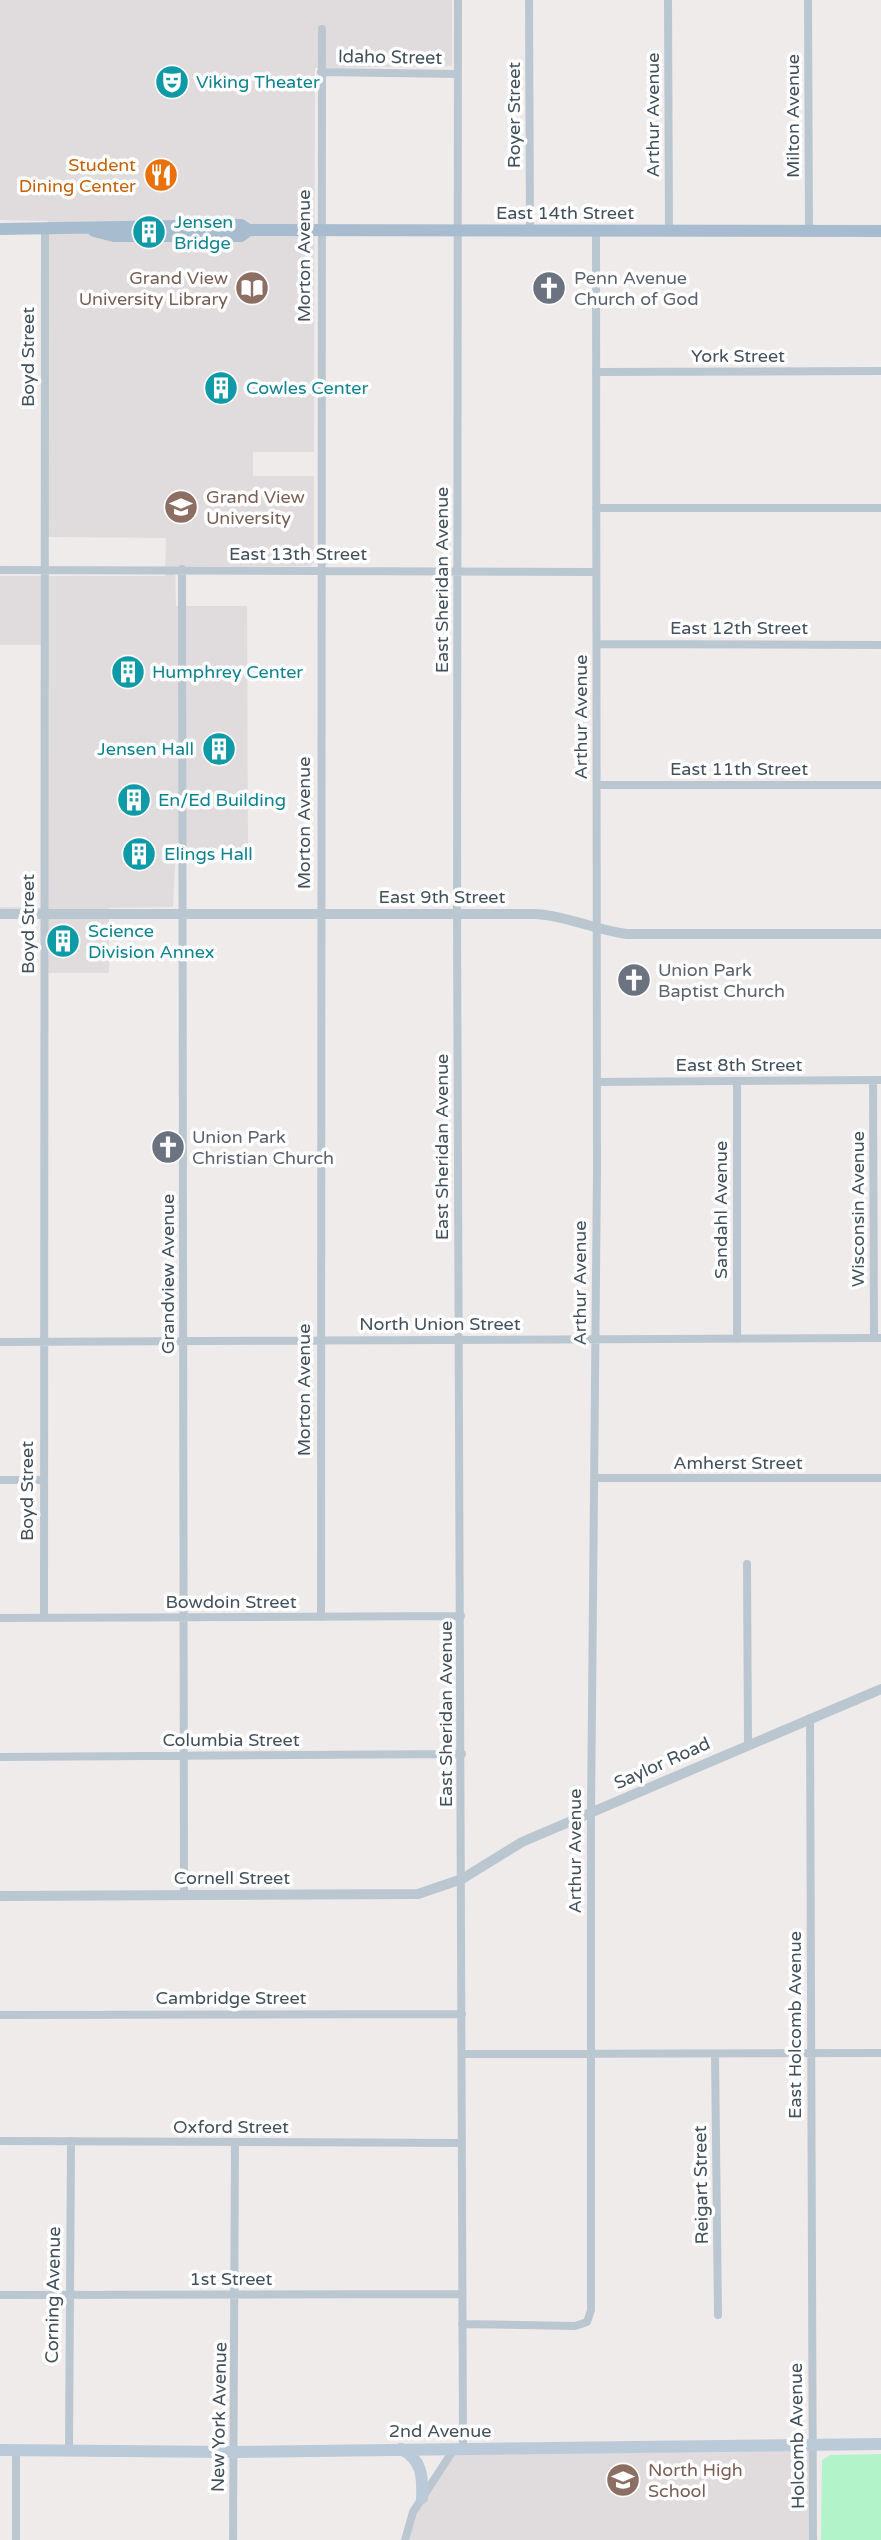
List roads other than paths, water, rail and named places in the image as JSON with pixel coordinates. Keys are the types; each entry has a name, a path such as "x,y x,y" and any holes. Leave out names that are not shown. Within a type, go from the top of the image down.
{"main road":[{"name":"East 14th Street","path":"0,229 91,230 115,225 241,225 249,230 881,231"},
{"name":"2nd Avenue","path":"0,2450 234,2452 881,2444"},
{"path":"400,2449 413,2456 420,2466 422,2498"}],"street":[{"name":"East Sheridan Avenue","path":"458,0 457,915 462,1754 462,2324 458,2449"},
{"name":"Royer Street","path":"529,0 530,230"},
{"name":"Arthur Avenue","path":"668,0 669,231"},
{"name":"Milton Avenue","path":"808,0 809,231"},
{"name":"Morton Avenue","path":"321,1617 319,230 322,29"},
{"name":"Idaho Street","path":"321,72 458,74"},
{"name":"Boyd Street","path":"44,229 44,1618"},
{"name":"Arthur Avenue","path":"462,2324 575,2326 587,2322 591,2310 591,1813 596,1478 597,1082 596,231"},
{"name":"York Street","path":"596,372 881,371"},
{"path":"596,508 881,508"},
{"name":"Grandview Avenue","path":"182,569 184,1896"},
{"name":"East 13th Street","path":"0,570 596,572"},
{"name":"East 12th Street","path":"597,644 881,645"},
{"name":"East 11th Street","path":"597,785 881,785"},
{"name":"East 9th Street","path":"0,914 550,915 596,928 640,934 881,934"},
{"name":"East 8th Street","path":"597,1082 877,1080"},
{"name":"Wisconsin Avenue","path":"877,1080 877,1338"},
{"name":"Sandahl Avenue","path":"737,1081 737,1339"},
{"name":"North Union Street","path":"0,1342 877,1338"},
{"name":"Amherst Street","path":"596,1478 881,1478"},
{"path":"0,1480 43,1480"},
{"path":"747,1564 747,1744"},
{"name":"Bowdoin Street","path":"0,1619 461,1616"},
{"name":"Saylor Road","path":"462,1880 512,1847 747,1744 881,1689"},
{"name":"East Holcomb Avenue","path":"810,1718 812,2332"},
{"name":"Columbia Street","path":"0,1758 462,1754"},
{"name":"Cornell Street","path":"0,1896 418,1894 462,1880"},
{"name":"Cambridge Street","path":"0,2015 462,2014"},
{"path":"462,2054 881,2053"},
{"name":"Reigart Street","path":"715,2054 718,2315"},
{"name":"Oxford Street","path":"0,2141 462,2143"},
{"name":"Corning Avenue","path":"69,2450 71,2141"},
{"name":"New York Avenue","path":"233,2540 235,2143"},
{"name":"1st Street","path":"0,2295 462,2294"},
{"name":"Holcomb Avenue","path":"812,2332 813,2540"},
{"path":"405,2540 410,2518 458,2449"},
{"path":"16,2450 16,2540"}],"place":[{"name":"Viking Theater","path":"172,82"},
{"name":"Student Dining Center","path":"161,175"},
{"name":"Jensen Bridge","path":"149,232"},
{"name":"Grand View University Library","path":"252,288"},
{"name":"Penn Avenue Church of God","path":"549,288"},
{"name":"Cowles Center","path":"221,388"},
{"name":"Grand View University","path":"181,507"},
{"name":"Humphrey Center","path":"128,672"},
{"name":"Jensen Hall","path":"219,749"},
{"name":"En/Ed Building","path":"134,800"},
{"name":"Elings Hall","path":"139,854"},
{"name":"Science Division Annex","path":"63,941"},
{"name":"Union Park Baptist Church","path":"634,980"},
{"name":"Union Park Christian Church","path":"168,1147"},
{"name":"North High School","path":"623,2480"}]}
